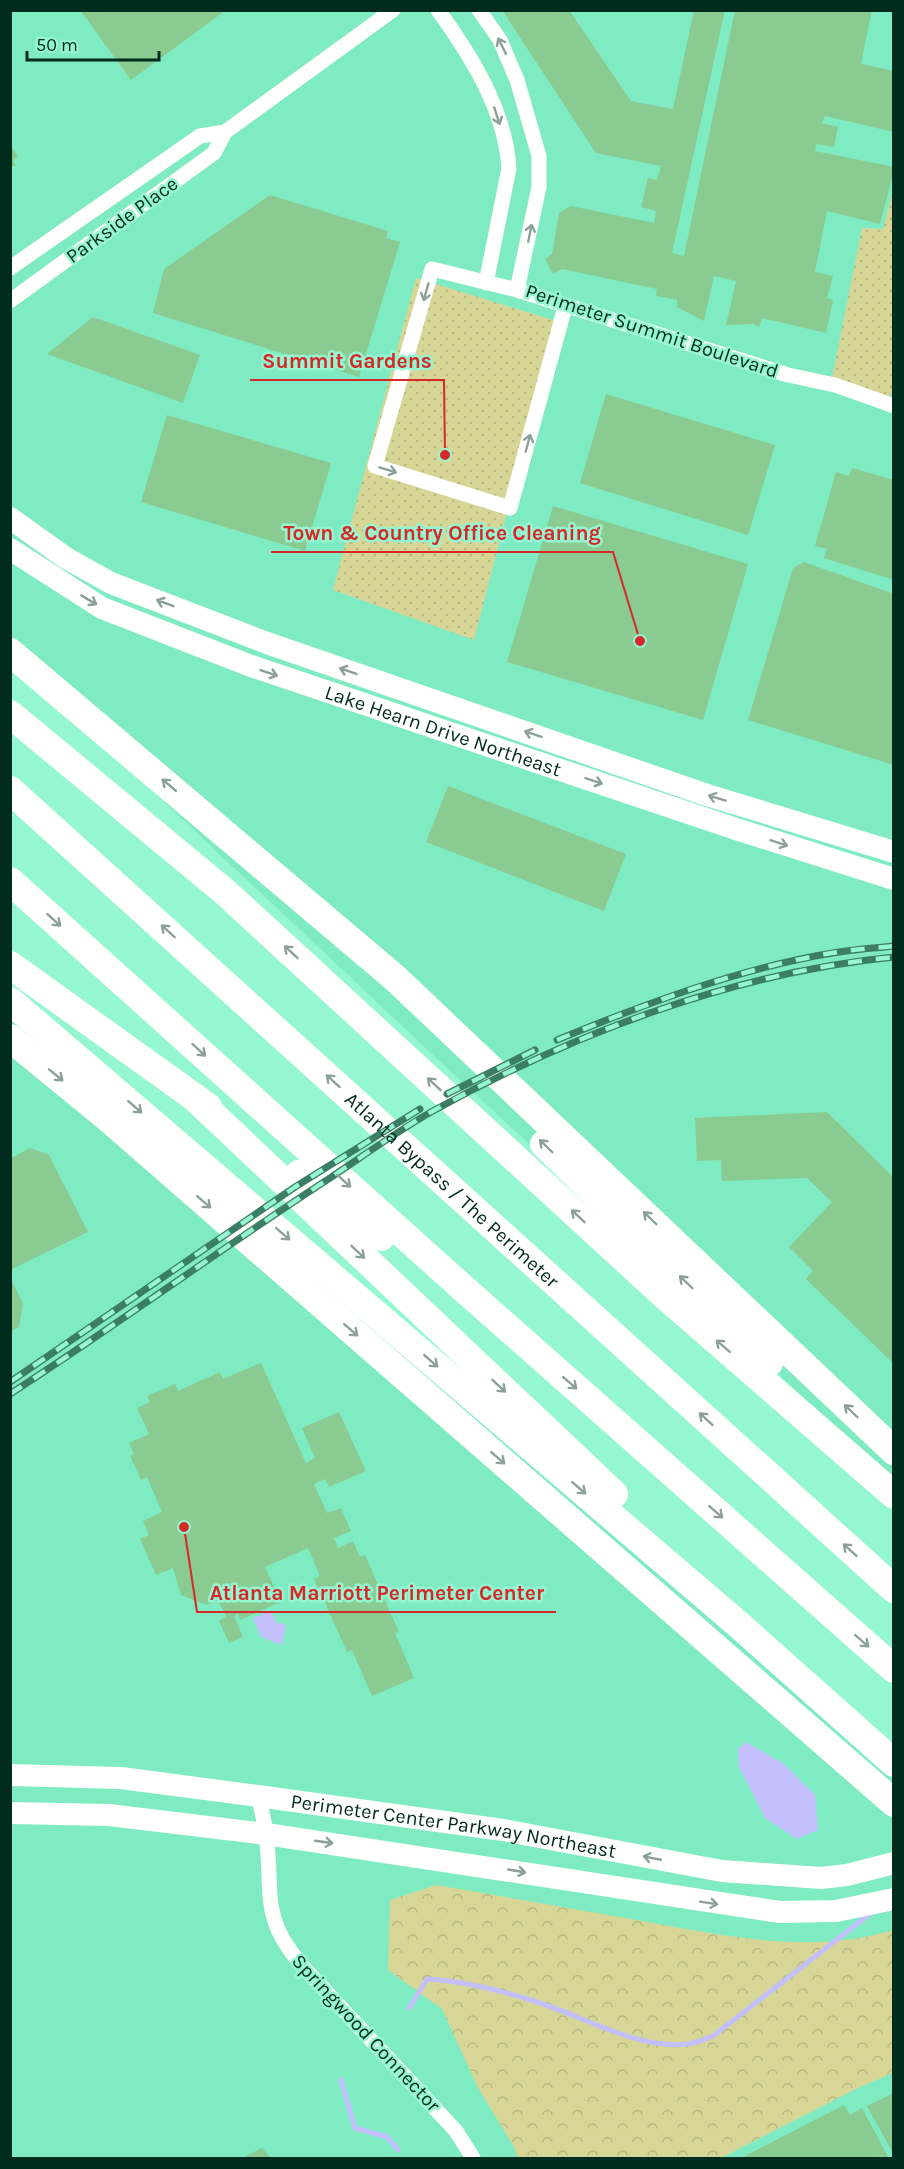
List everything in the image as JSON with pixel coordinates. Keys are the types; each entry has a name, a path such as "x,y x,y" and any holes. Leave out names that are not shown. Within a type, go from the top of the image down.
{"highway":[{"path":"10,652 214,822 412,994 894,1451"},
{"path":"10,714 225,892 664,1295 894,1495"},
{"name":"Atlanta Bypass / The Perimeter","path":"10,790 894,1589"},
{"path":"214,822 894,1484"},
{"path":"10,881 464,1289 894,1669"},
{"path":"10,965 193,1096 421,1269 464,1289"},
{"path":"10,1001 739,1625 894,1763"},
{"path":"10,1038 109,1119 894,1803"},
{"path":"193,1096 693,1569 739,1625"}],"street":[{"name":"Parkside Place","path":"10,301 214,153 225,132 393,10"},
{"path":"438,10 474,62 494,107 507,149 509,168 486,283"},
{"name":"Perimeter Summit Boulevard","path":"479,10 500,40 517,80 539,156 539,187 517,290 565,307 788,375 835,385 894,406"},
{"name":"Parkside Place","path":"10,267 200,135 225,132"},
{"path":"70,227 87,246"},
{"path":"517,290 432,269 375,466 510,508 565,307"},
{"name":"Lake Hearn Drive Northeast","path":"10,518 66,558 111,582 267,643 707,795 894,852"},
{"name":"Lake Hearn Drive Northeast","path":"10,549 102,608 251,666 739,830 894,879"},
{"name":"Perimeter Center Parkway Northeast","path":"10,1775 121,1778 258,1796 503,1830 710,1869 821,1878 847,1875 894,1863"},
{"name":"Springwood Connector","path":"258,1796 266,1833 268,1893 274,1921 285,1944 307,1971 456,2131 473,2158"},
{"name":"Perimeter Center Parkway Northeast","path":"10,1813 109,1815 266,1833 780,1912 836,1911 894,1899"}],"shaded area":[{"path":"10,11 893,11 893,1480 449,1070 11,658"},
{"path":"10,1009 893,1771 893,2158 11,2158"},
{"path":"271,1611 276,1622 286,1625 282,1645 261,1637 253,1618"},
{"path":"746,1742 784,1764 815,1795 818,1830 797,1839 765,1818 739,1767 738,1749"}],"green space":[{"path":"893,189 894,383 887,406 830,388 862,228 883,229"},
{"path":"416,278 556,321 474,640 333,590"},
{"path":"436,1885 696,1931 762,1940 828,1941 861,1938 893,1930 893,2073 860,2087 721,2158 518,2158 514,2147 477,2086 442,2009 388,1970 390,1900"}],"building":[{"path":"80,10 226,10 131,80"},
{"path":"502,10 569,10 631,101 673,109 694,10 725,10 672,253 684,256 735,10 872,10 861,64 894,71 894,132 825,116 822,123 838,127 834,147 816,144 815,151 894,167 894,170 880,224 827,211 815,272 833,276 827,298 833,300 826,333 762,318 759,327 753,324 726,325 736,281 714,276 704,321 677,307 677,300 656,296 657,289 562,269 553,274 545,259 552,254 559,213 571,206 654,223 656,211 641,207 648,178 657,180 661,166 596,153"},
{"path":"10,145 18,156 13,161 16,165 10,168"},
{"path":"270,195 388,231 386,238 400,242 359,377 153,313 164,269"},
{"path":"93,317 200,355 183,403 47,354"},
{"path":"606,394 775,445 748,535 580,483"},
{"path":"167,415 331,463 305,551 141,502"},
{"path":"852,468 894,480 894,580 824,558 827,549 815,546 836,472 849,476"},
{"path":"553,506 748,564 703,720 507,662"},
{"path":"804,562 894,594 894,765 748,720 793,568"},
{"path":"448,786 626,854 604,911 426,842"},
{"path":"827,1112 894,1178 894,1364 806,1279 813,1271 789,1247 832,1202 807,1178 722,1181 721,1160 697,1161 695,1118"},
{"path":"30,1148 49,1155 88,1232 10,1270 10,1159"},
{"path":"10,1278 23,1303 19,1327 10,1331"},
{"path":"261,1363 306,1463 315,1458 302,1428 339,1412 366,1471 329,1487 325,1479 314,1484 327,1513 341,1508 351,1531 334,1538 338,1548 353,1541 360,1557 365,1555 399,1632 395,1633 414,1678 372,1696 352,1650 347,1652 314,1579 320,1576 308,1548 265,1567 281,1602 240,1620 238,1614 234,1616 243,1637 229,1643 219,1621 226,1617 218,1600 207,1605 181,1595 173,1568 156,1575 140,1539 149,1535 143,1521 162,1512 147,1477 141,1480 130,1456 134,1454 129,1443 149,1434 137,1408 150,1402 147,1396 175,1384 178,1391 220,1372 223,1379"},
{"path":"894,2093 894,2155 867,2106"},
{"path":"844,2105 850,2115 862,2108 889,2158 741,2158"},
{"path":"262,2148 271,2158 242,2158"}],"waterway":[{"path":"409,2008 427,1979 454,1982 534,2001 629,2037 649,2042 668,2044 700,2041 713,2036 871,1913"},
{"path":"341,2080 355,2128 387,2137 398,2150"}],"railway":[{"path":"557,1040 660,1000 732,977 804,958 894,946"},
{"path":"10,1394 392,1136 431,1112 485,1084 540,1057 655,1011 773,977 833,965 894,957"},
{"path":"447,1094 535,1050"},
{"path":"10,1382 295,1187 420,1109"}],"place":[{"name":"Summit Gardens","path":"445,455"},
{"name":"Town & Country Office Cleaning","path":"640,641"},
{"name":"Atlanta Marriott Perimeter Center","path":"184,1527"}]}
